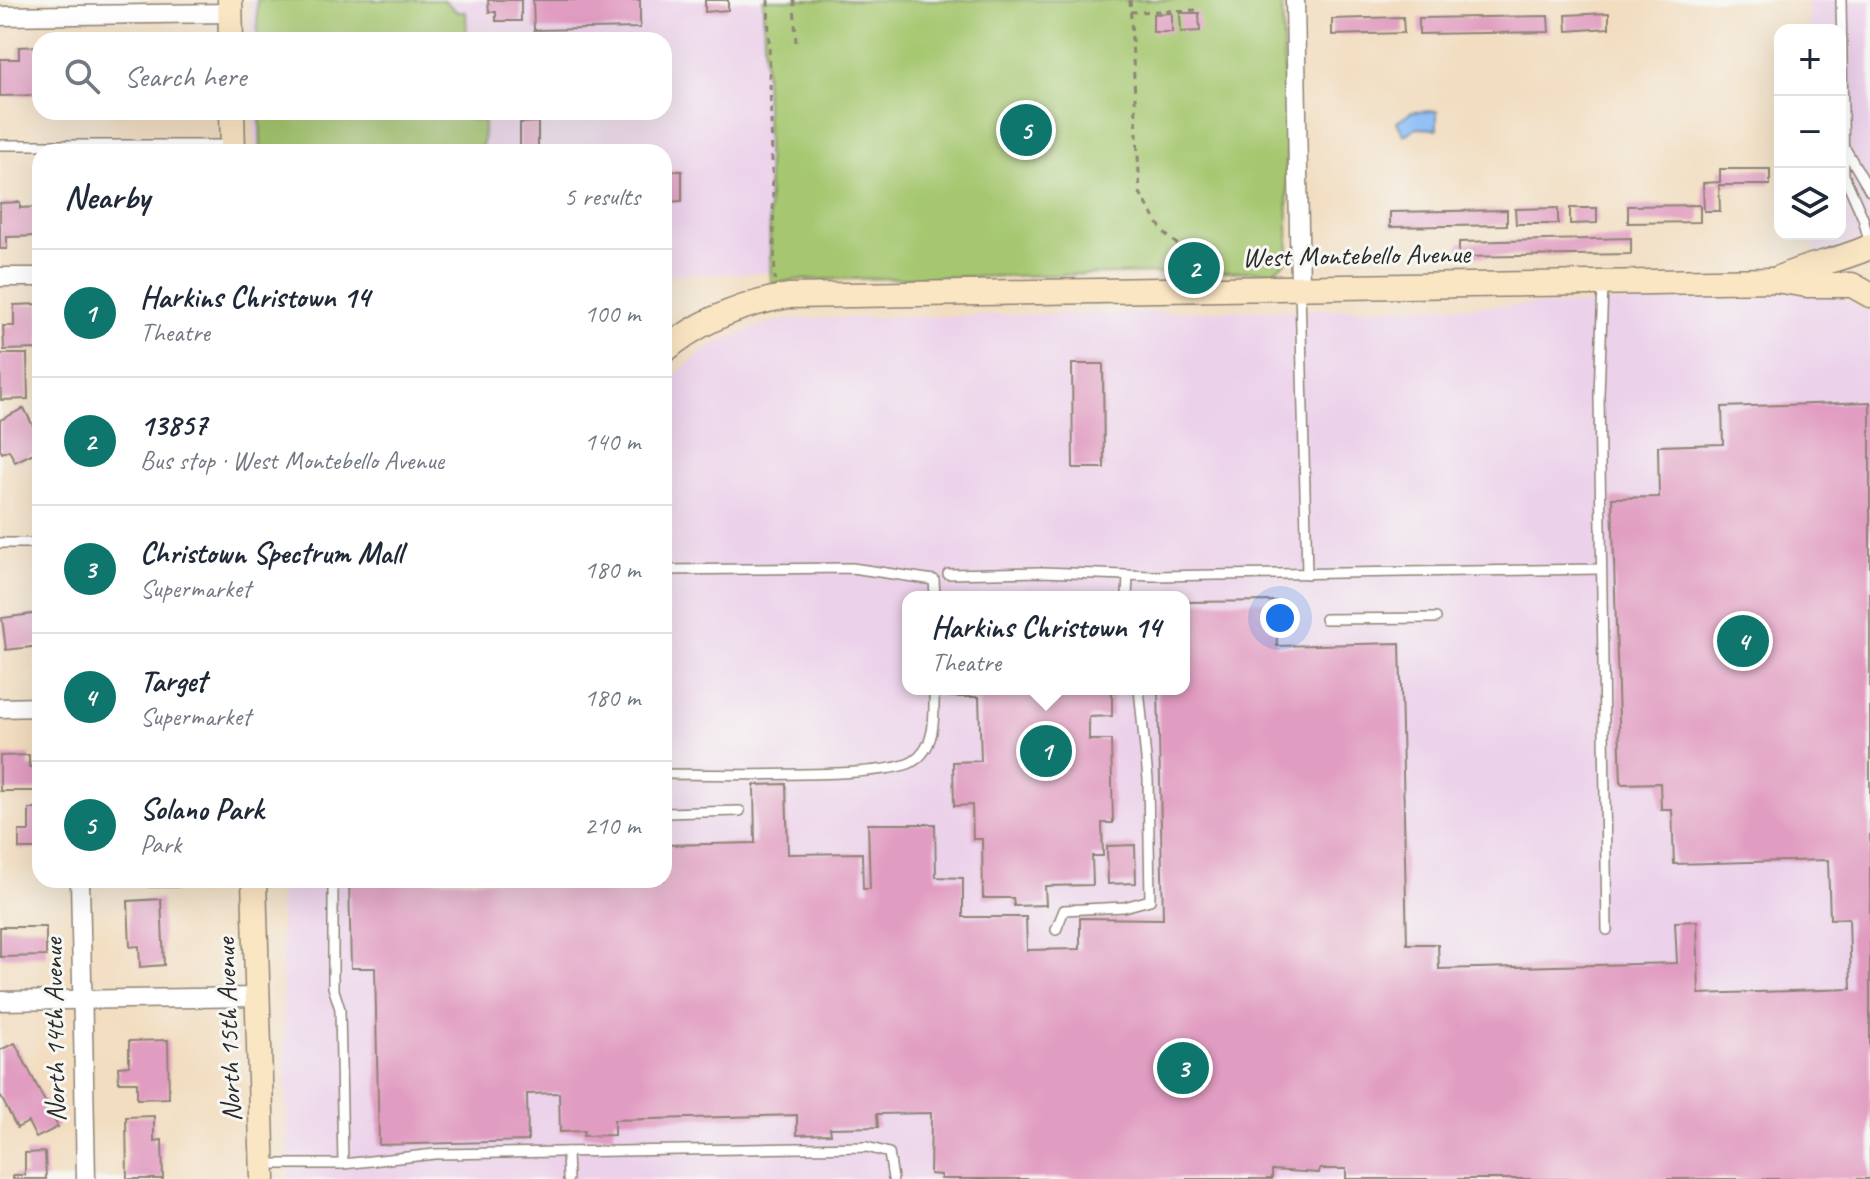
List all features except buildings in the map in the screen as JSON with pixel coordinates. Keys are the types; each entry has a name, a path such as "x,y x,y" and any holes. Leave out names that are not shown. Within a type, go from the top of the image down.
{"street":[{"path":"1295,0 1300,286"},
{"path":"0,16 230,7 231,32"},
{"path":"232,120 233,144"},
{"path":"1870,246 1866,261 1870,288"},
{"name":"West Montebello Avenue","path":"1775,280 1801,267 1837,262 1870,246"},
{"path":"0,277 32,277"},
{"name":"West Montebello Avenue","path":"672,345 699,325 755,302 788,296 1775,280 1807,285 1852,285 1870,295"},
{"path":"0,708 32,707"},
{"name":"North 14th Avenue","path":"80,888 86,1179"},
{"name":"North 15th Avenue","path":"254,888 263,1172"},
{"path":"0,1001 257,997"}],"lane":[{"path":"1841,0 1843,96"},
{"path":"0,145 32,145"},
{"path":"1846,150 1870,191"},
{"path":"1844,168 1870,246"},
{"path":"1603,282 1599,343 1607,930"},
{"path":"1300,286 1307,574"},
{"path":"0,543 32,543"},
{"path":"672,570 852,568 934,580 935,591"},
{"path":"948,574 1042,572 1128,576 1601,569"},
{"path":"1127,591 1128,576"},
{"path":"1325,619 1436,618"},
{"path":"672,774 855,772 911,763 928,747 934,722 934,695"},
{"path":"1056,930 1064,910 1124,907 1150,900 1148,779 1140,695"},
{"path":"672,813 740,811"},
{"path":"333,888 333,987 340,1009 343,1164"},
{"path":"263,1172 435,1154 880,1147 889,1153 893,1179"},
{"path":"567,1152 568,1179"}],"path":[{"path":"768,0 775,280"},
{"path":"794,0 796,43"},
{"path":"1130,0 1140,193 1163,232 1206,270"},
{"path":"1130,12 1198,10"}],"shaded area":[{"path":"251,0 763,0 771,273 672,275 672,144 256,144 254,120 672,120 672,32 252,32"},
{"path":"1808,0 1870,0 1870,230 1844,250 1815,259 1814,240 1846,240 1846,24 1809,24"},
{"path":"1824,290 1870,312 1870,1179 289,1179 279,888 672,888 672,377 710,346 762,325 790,319 1594,304"}],"green space":[{"path":"257,0 444,0 457,12 466,12 467,32 258,32"},
{"path":"763,0 1282,0 1289,259 1274,271 795,280 771,284"},
{"path":"260,120 484,121 482,144 261,144"}],"water":[{"path":"1437,111 1437,129 1417,128 1404,135 1397,122 1412,112"}],"place":[{"name":"Solano Park","path":"1026,130"},
{"name":"13857","path":"1194,268"},
{"name":"Target","path":"1743,641"},
{"name":"Harkins Christown 14","path":"1046,751"},
{"name":"Christown Spectrum Mall","path":"1183,1068"}]}
